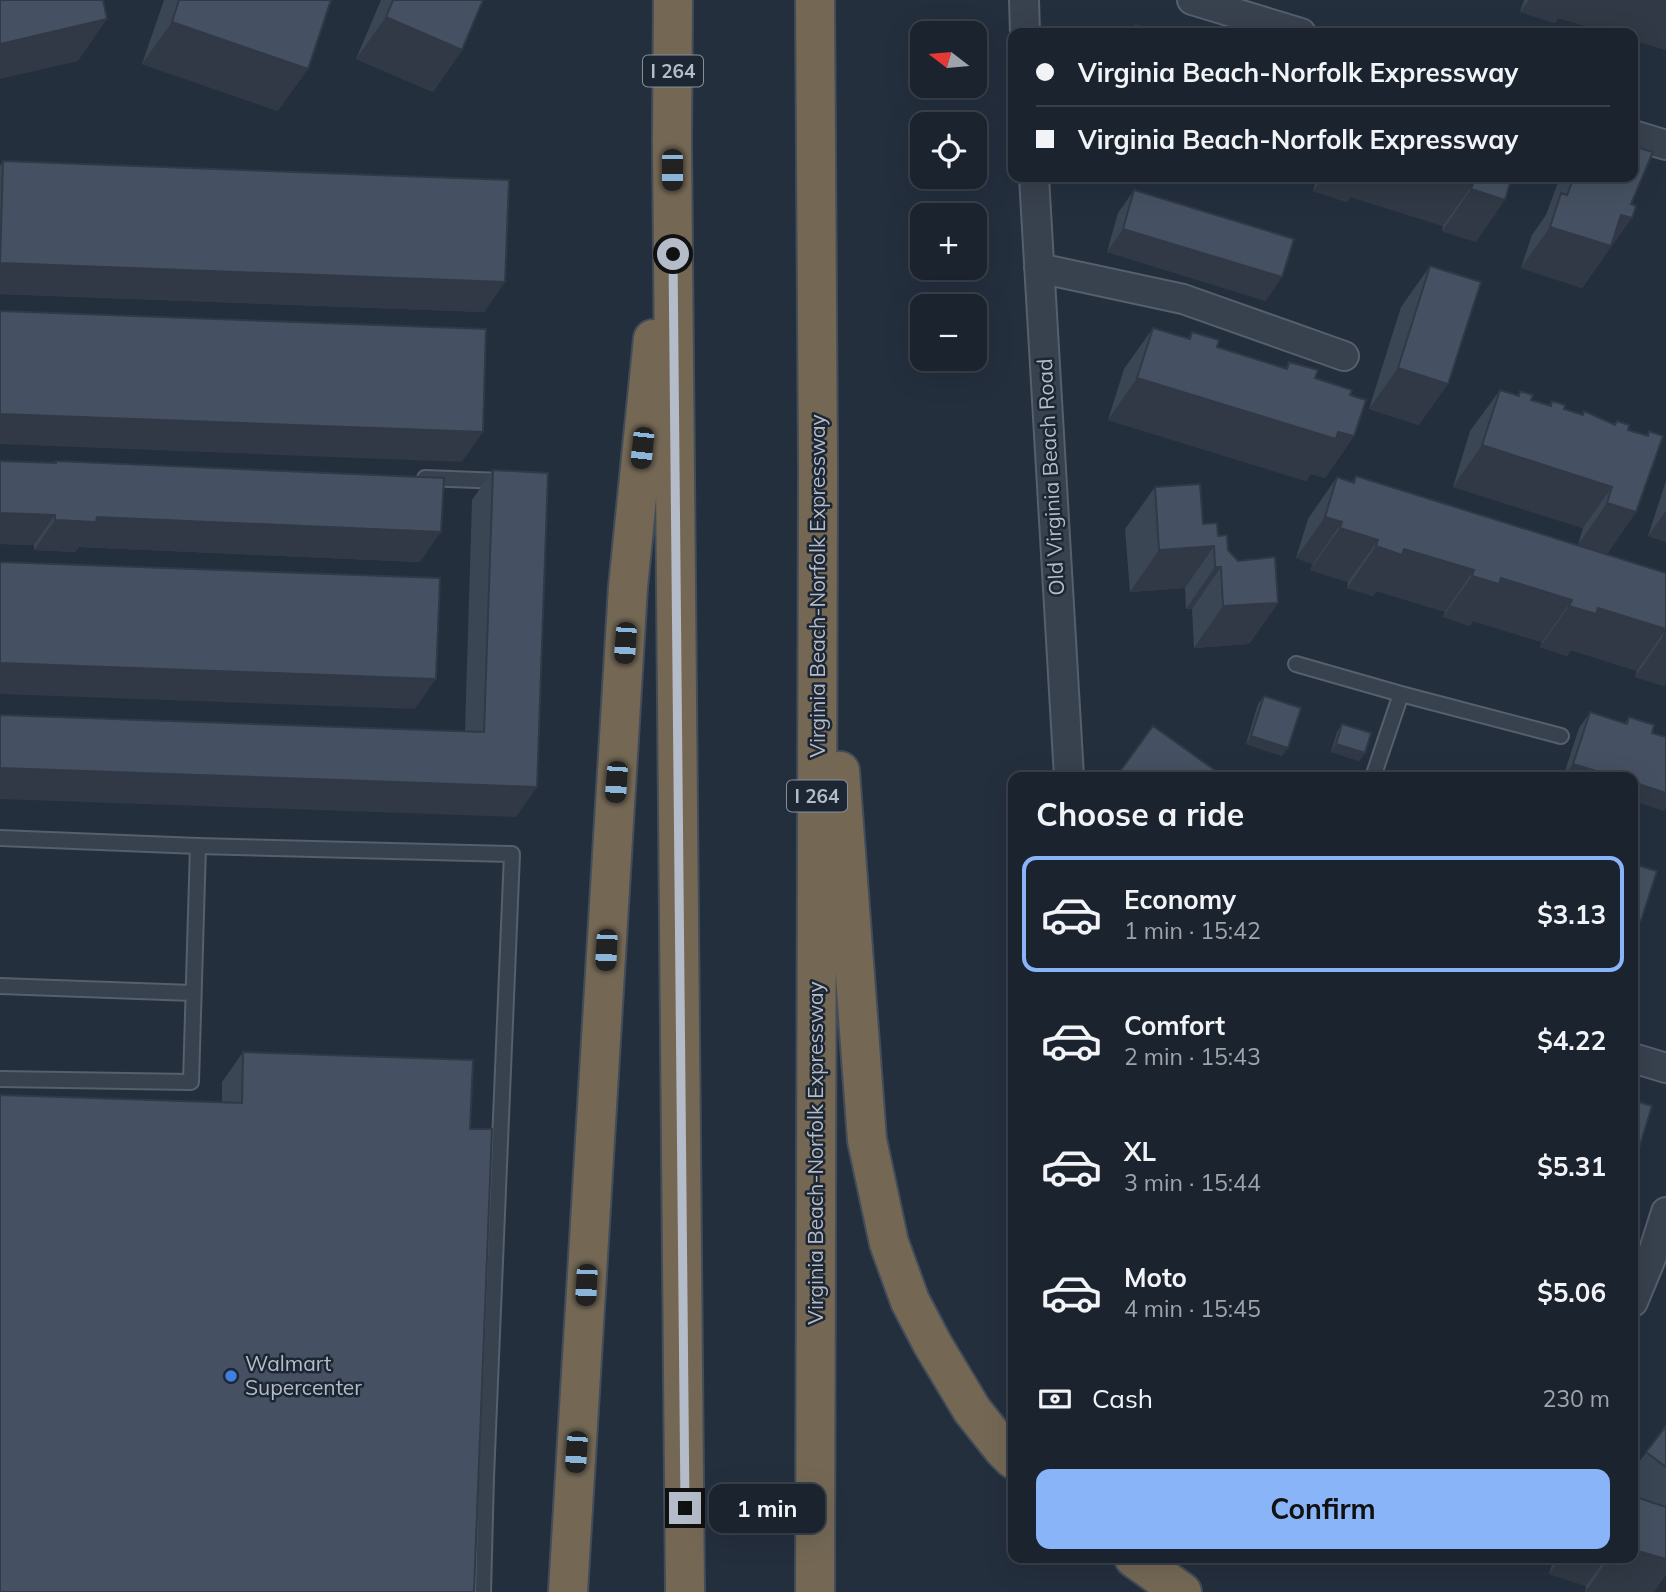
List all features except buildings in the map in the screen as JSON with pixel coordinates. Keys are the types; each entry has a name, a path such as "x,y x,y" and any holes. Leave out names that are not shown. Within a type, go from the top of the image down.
{"highway":[{"name":"I 264","path":"673,0 685,1592"},
{"name":"Virginia Beach-Norfolk Expressway","path":"815,1592 818,466 816,0"},
{"path":"568,1592 628,587 672,142"},
{"path":"818,466 867,1140 889,1243 910,1301 972,1410 1008,1454"},
{"path":"1142,1563 1182,1592"}],"street":[{"path":"1024,0 1026,28"},
{"path":"1192,0 1284,28"},
{"path":"1638,137 1666,145"},
{"name":"Old Virginia Beach Road","path":"1034,182 1069,772"},
{"path":"1039,268 1184,299 1343,356"},
{"path":"1638,1060 1666,1068"},
{"path":"1638,1289 1666,1213"}],"lane":[{"path":"409,478 519,482"},
{"path":"1296,664 1561,736"},
{"path":"1375,772 1401,694"},
{"path":"0,838 512,854 483,1592"},
{"path":"0,1079 191,1082 198,846"},
{"path":"0,985 193,993"}],"place":[{"name":"Walmart Supercenter","path":"231,1376"}],"route":[{"path":"673,254 685,1508"}]}
